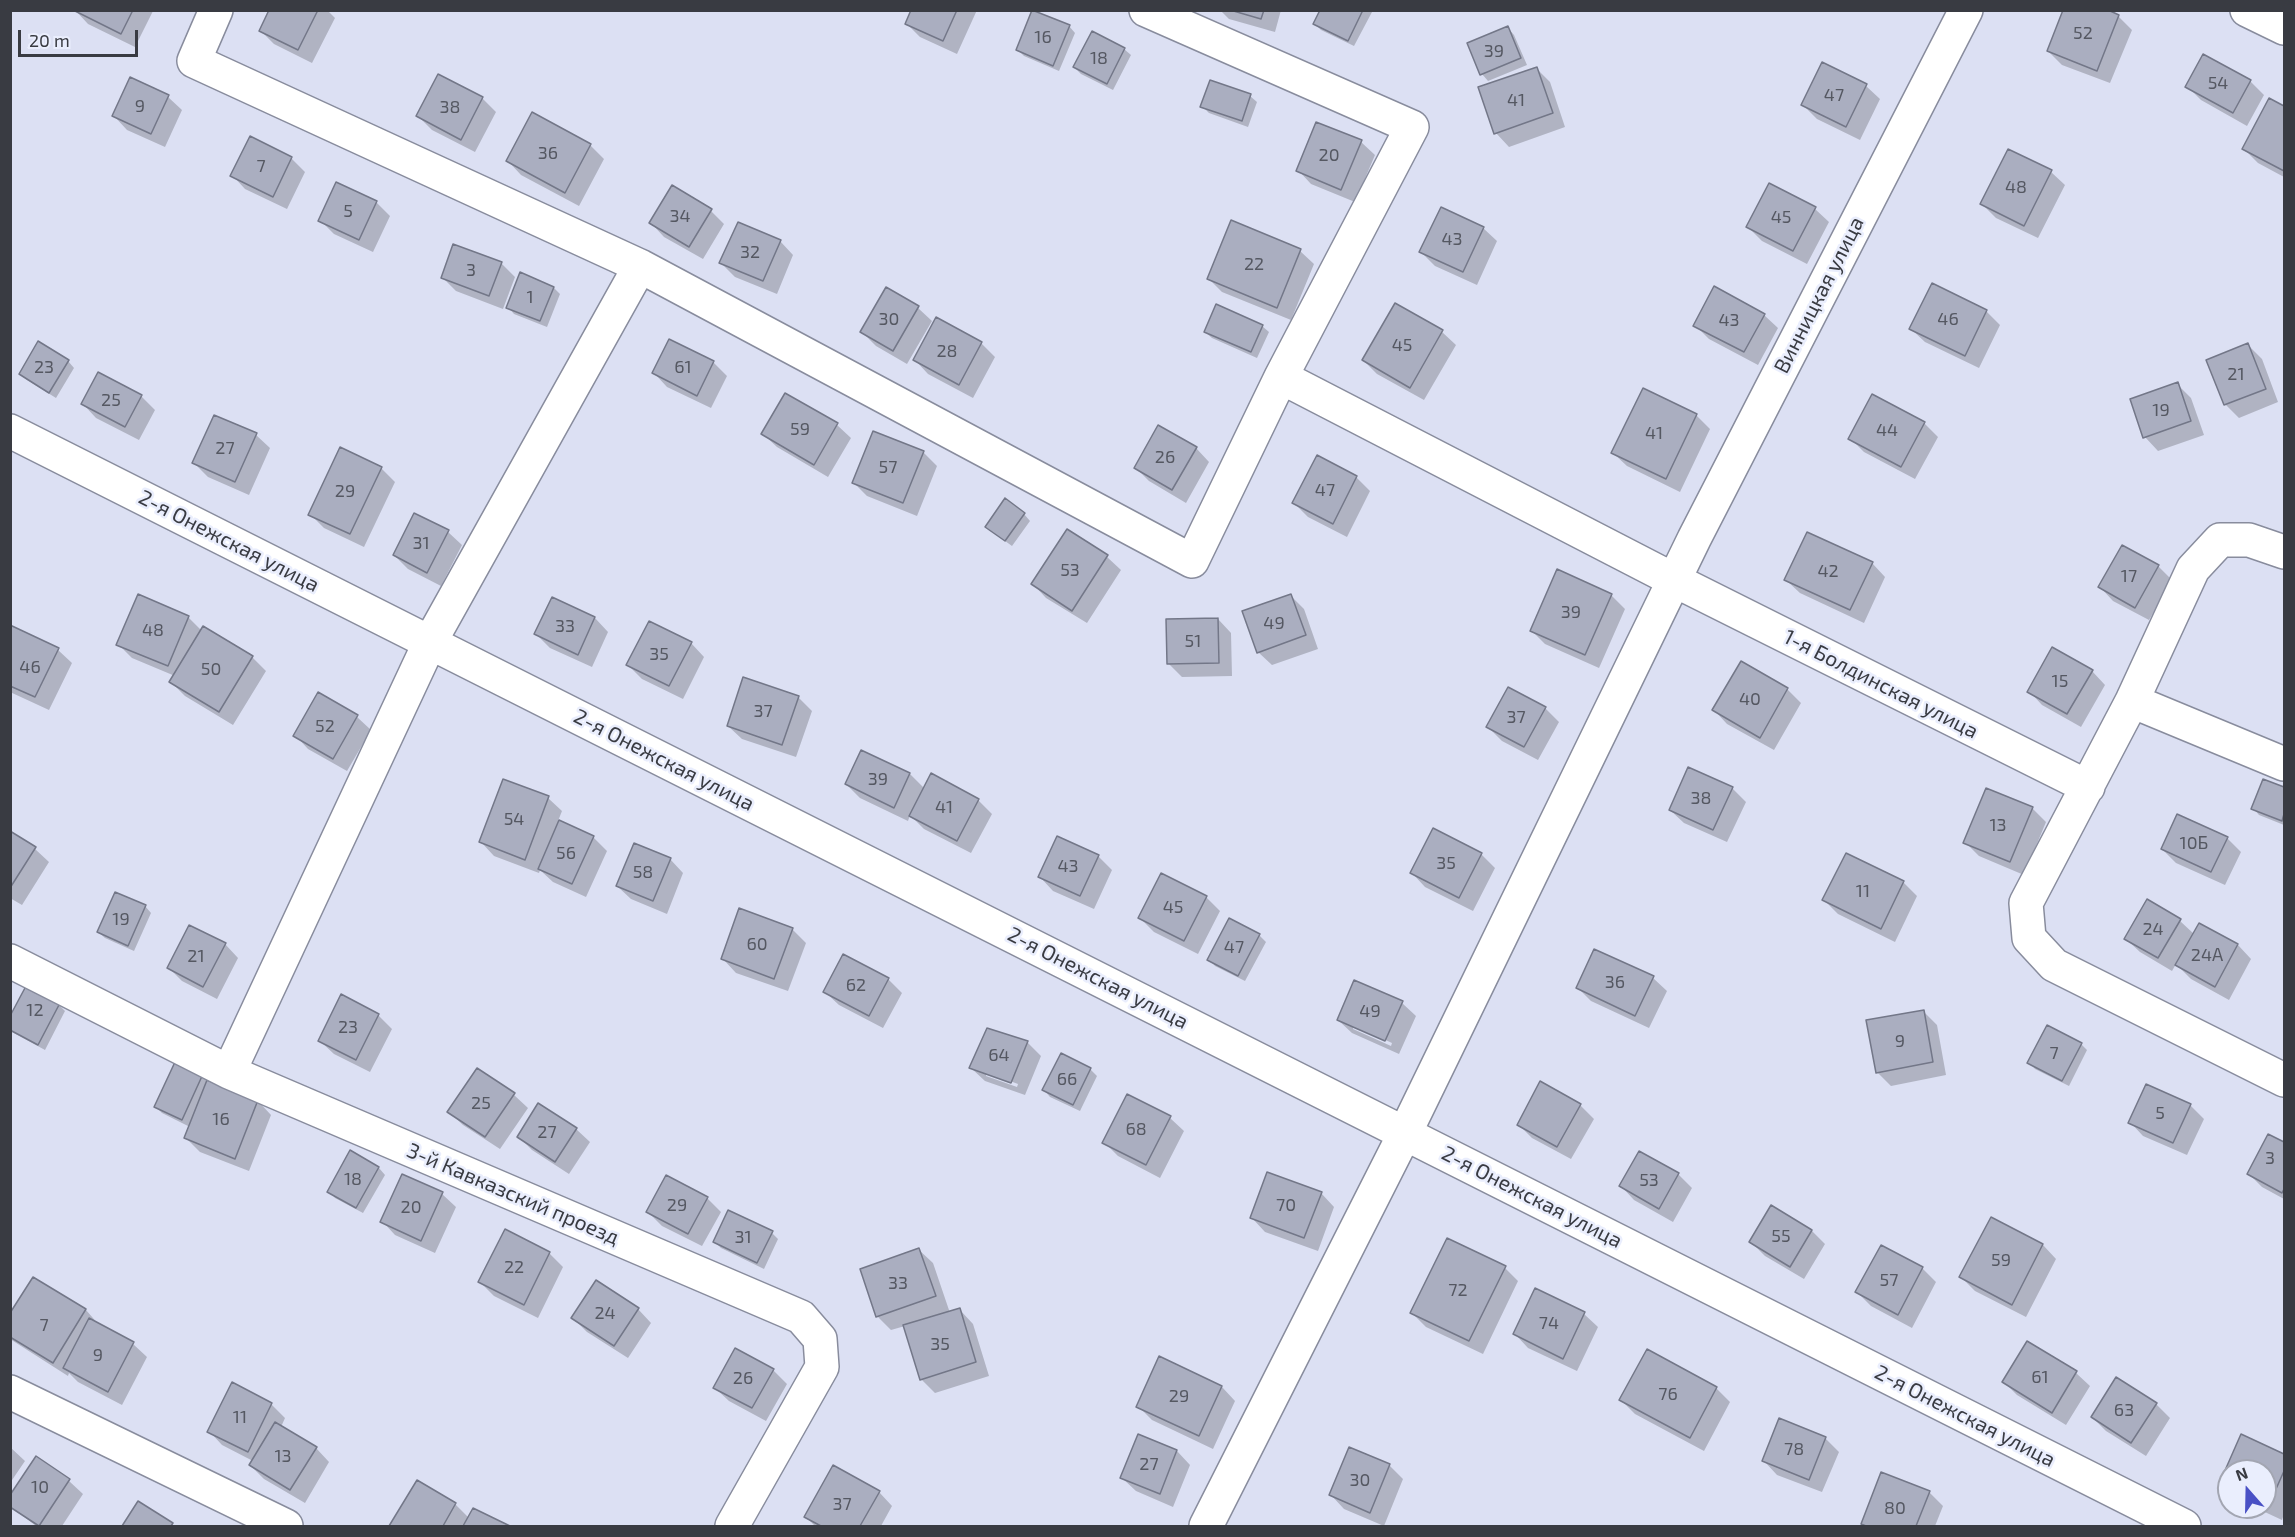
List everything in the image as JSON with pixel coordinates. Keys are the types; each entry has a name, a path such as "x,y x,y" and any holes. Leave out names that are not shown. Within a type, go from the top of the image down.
{"street":[{"path":"216,10 194,61 640,266 1192,561 1281,376 1412,127 1146,10"},
{"name":"Винницкая улица","path":"1206,1527 1405,1133 1674,580 1966,10"},
{"path":"2247,10 2284,28"},
{"path":"229,1072 430,642 640,266"},
{"name":"1-я Болдинская улица","path":"1281,376 1674,580 2088,787"},
{"name":"2-я Онежская улица","path":"10,431 2184,1527"},
{"path":"2284,552 2249,540 2220,540 2193,569 2132,701 2026,903 2029,938 2054,965 2284,1080"},
{"path":"2132,701 2284,764"},
{"name":"3-й Кавказский проезд","path":"10,961 229,1072 801,1317 820,1339 822,1368 732,1527"},
{"path":"10,1392 286,1527"}],"building":[{"path":"73,10 133,10 121,34"},
{"path":"269,10 318,10 298,50 259,31"},
{"path":"911,10 957,10 943,41 905,24"},
{"path":"1032,10 1070,25 1053,66 1016,50"},
{"path":"1230,10 1264,10 1261,19"},
{"path":"1320,10 1363,10 1348,41 1313,24"},
{"path":"2063,10 2108,10 2119,15 2097,71 2047,51"},
{"path":"1508,26 1521,58 1480,75 1467,43"},
{"path":"1092,31 1125,48 1107,84 1073,67"},
{"path":"2203,54 2251,80 2233,113 2185,87"},
{"path":"1822,62 1867,84 1846,127 1801,105"},
{"path":"1537,67 1553,113 1494,134 1478,87"},
{"path":"438,74 483,97 461,140 416,116"},
{"path":"130,77 169,95 151,134 112,116"},
{"path":"1210,80 1251,94 1242,121 1200,107"},
{"path":"2269,98 2284,106 2284,171 2242,149"},
{"path":"532,112 591,144 565,193 506,161"},
{"path":"1316,122 1362,140 1341,190 1296,171"},
{"path":"250,136 292,157 273,197 230,176"},
{"path":"2008,149 2052,170 2024,226 1980,204"},
{"path":"336,182 377,201 359,240 318,221"},
{"path":"1769,183 1816,207 1793,251 1746,227"},
{"path":"672,185 712,209 689,247 649,223"},
{"path":"1441,207 1484,227 1463,272 1419,252"},
{"path":"1231,220 1301,249 1277,308 1207,279"},
{"path":"738,222 781,240 763,281 719,263"},
{"path":"453,244 502,262 489,296 441,278"},
{"path":"520,272 554,287 540,321 506,308"},
{"path":"1932,283 1987,310 1965,356 1909,329"},
{"path":"1714,286 1765,314 1744,352 1693,326"},
{"path":"886,287 919,306 893,351 860,332"},
{"path":"1395,303 1443,330 1410,388 1362,360"},
{"path":"1216,304 1263,325 1251,352 1204,332"},
{"path":"936,317 982,342 959,385 913,360"},
{"path":"669,339 714,361 697,396 652,373"},
{"path":"38,341 69,360 49,393 19,374"},
{"path":"2248,343 2266,389 2224,405 2206,360"},
{"path":"98,372 142,395 125,427 81,404"},
{"path":"2178,382 2191,421 2143,438 2130,399"},
{"path":"1643,388 1697,414 1666,479 1611,453"},
{"path":"785,393 838,423 814,465 761,434"},
{"path":"1872,394 1925,422 1901,467 1848,439"},
{"path":"214,415 257,433 235,482 192,463"},
{"path":"1158,425 1197,447 1172,490 1134,468"},
{"path":"873,431 924,451 903,503 852,483"},
{"path":"340,447 382,467 350,534 308,515"},
{"path":"1317,455 1357,476 1333,524 1292,503"},
{"path":"1005,498 1025,513 1005,541 985,527"},
{"path":"414,513 449,530 427,573 393,555"},
{"path":"1067,529 1108,555 1072,611 1031,584"},
{"path":"1807,532 1873,562 1850,610 1784,580"},
{"path":"2122,545 2159,565 2135,608 2098,587"},
{"path":"1557,569 1612,594 1585,655 1530,631"},
{"path":"138,594 189,616 168,666 116,645"},
{"path":"1291,594 1306,635 1257,653 1242,611"},
{"path":"552,597 595,617 578,655 534,634"},
{"path":"1218,618 1219,663 1167,664 1166,619"},
{"path":"649,621 692,642 669,686 626,665"},
{"path":"10,625 59,648 35,697 10,686"},
{"path":"203,626 253,656 219,712 169,682"},
{"path":"2052,647 2093,670 2067,714 2027,692"},
{"path":"1741,661 1788,688 1760,738 1712,710"},
{"path":"743,677 799,696 782,745 727,726"},
{"path":"1508,687 1546,707 1524,747 1486,727"},
{"path":"318,692 358,715 333,759 293,736"},
{"path":"861,750 910,773 894,808 845,784"},
{"path":"1688,767 1733,787 1713,830 1669,810"},
{"path":"931,773 979,799 957,841 909,816"},
{"path":"503,779 549,796 525,860 479,842"},
{"path":"2263,779 2284,787 2282,821 2251,809"},
{"path":"1986,788 2033,807 2010,862 1963,843"},
{"path":"2177,814 2228,837 2211,872 2161,849"},
{"path":"559,820 594,836 572,884 538,869"},
{"path":"1433,828 1482,853 1459,898 1410,873"},
{"path":"10,831 36,847 10,888"},
{"path":"1057,836 1099,855 1080,896 1038,877"},
{"path":"634,843 671,858 653,901 616,886"},
{"path":"1846,853 1904,881 1881,929 1822,900"},
{"path":"1161,873 1207,896 1184,941 1138,918"},
{"path":"115,892 146,905 128,946 97,932"},
{"path":"2147,899 2181,919 2158,958 2124,939"},
{"path":"739,908 793,928 774,979 721,959"},
{"path":"1229,918 1260,934 1238,976 1207,960"},
{"path":"2199,923 2238,944 2215,987 2175,965"},
{"path":"189,925 226,943 203,987 167,968"},
{"path":"1594,949 1654,976 1635,1016 1576,988"},
{"path":"843,954 889,978 869,1016 823,992"},
{"path":"1354,980 1403,1001 1385,1041 1337,1020"},
{"path":"26,986 60,1003 38,1045 10,1030 10,1016"},
{"path":"341,994 379,1014 356,1060 318,1041"},
{"path":"1924,1010 1933,1062 1876,1073 1866,1020"},
{"path":"2047,1025 2082,1043 2062,1081 2027,1063"},
{"path":"987,1028 1028,1041 1011,1083 969,1068"},
{"path":"1061,1053 1091,1068 1073,1105 1042,1090"},
{"path":"175,1062 203,1074 182,1120 154,1107"},
{"path":"477,1068 515,1093 485,1137 447,1112"},
{"path":"207,1080 258,1100 235,1159 184,1138"},
{"path":"1540,1081 1581,1104 1557,1147 1517,1125"},
{"path":"2146,1084 2191,1104 2173,1143 2128,1123"},
{"path":"1127,1094 1171,1116 1146,1165 1102,1143"},
{"path":"538,1103 577,1128 555,1162 517,1137"},
{"path":"2268,1134 2284,1142 2284,1189 2282,1193 2247,1174"},
{"path":"350,1150 379,1167 356,1208 327,1192"},
{"path":"1639,1151 1679,1173 1659,1209 1619,1186"},
{"path":"1267,1172 1322,1192 1304,1238 1250,1218"},
{"path":"402,1174 443,1192 421,1241 380,1222"},
{"path":"666,1175 708,1197 688,1234 646,1212"},
{"path":"1771,1205 1812,1230 1790,1267 1749,1242"},
{"path":"728,1210 773,1231 757,1263 713,1242"},
{"path":"1991,1217 2043,1244 2012,1305 1959,1277"},
{"path":"505,1229 550,1252 524,1305 478,1282"},
{"path":"1447,1238 1506,1266 1469,1341 1410,1313"},
{"path":"1881,1245 1923,1267 1898,1315 1855,1292"},
{"path":"919,1248 936,1296 876,1317 860,1269"},
{"path":"33,1277 86,1309 53,1363 10,1337 10,1313"},
{"path":"596,1280 639,1308 614,1346 571,1318"},
{"path":"1535,1288 1585,1312 1563,1359 1513,1334"},
{"path":"960,1308 976,1362 920,1380 903,1325"},
{"path":"89,1318 134,1342 108,1392 63,1368"},
{"path":"2027,1341 2077,1371 2052,1413 2002,1382"},
{"path":"735,1348 774,1369 752,1408 713,1388"},
{"path":"1647,1349 1717,1387 1690,1438 1619,1400"},
{"path":"1159,1356 1222,1386 1199,1436 1136,1407"},
{"path":"2116,1377 2157,1403 2131,1443 2091,1417"},
{"path":"232,1382 272,1403 248,1452 207,1432"},
{"path":"1779,1418 1826,1437 1809,1480 1762,1461"},
{"path":"275,1422 317,1447 290,1490 249,1465"},
{"path":"1138,1434 1177,1450 1160,1494 1120,1478"},
{"path":"2241,1434 2284,1454 2284,1471 2277,1487 2277,1459 2230,1459"},
{"path":"1349,1447 1390,1464 1370,1513 1329,1495"},
{"path":"36,1456 70,1479 39,1526 10,1507 10,1495"},
{"path":"833,1465 880,1491 860,1526 821,1526 804,1517"},
{"path":"1881,1472 1930,1491 1916,1526 1866,1526 1861,1524"},
{"path":"417,1480 456,1503 443,1526 389,1526"},
{"path":"138,1501 173,1523 171,1526 122,1526"},
{"path":"473,1508 510,1526 463,1526"}]}
